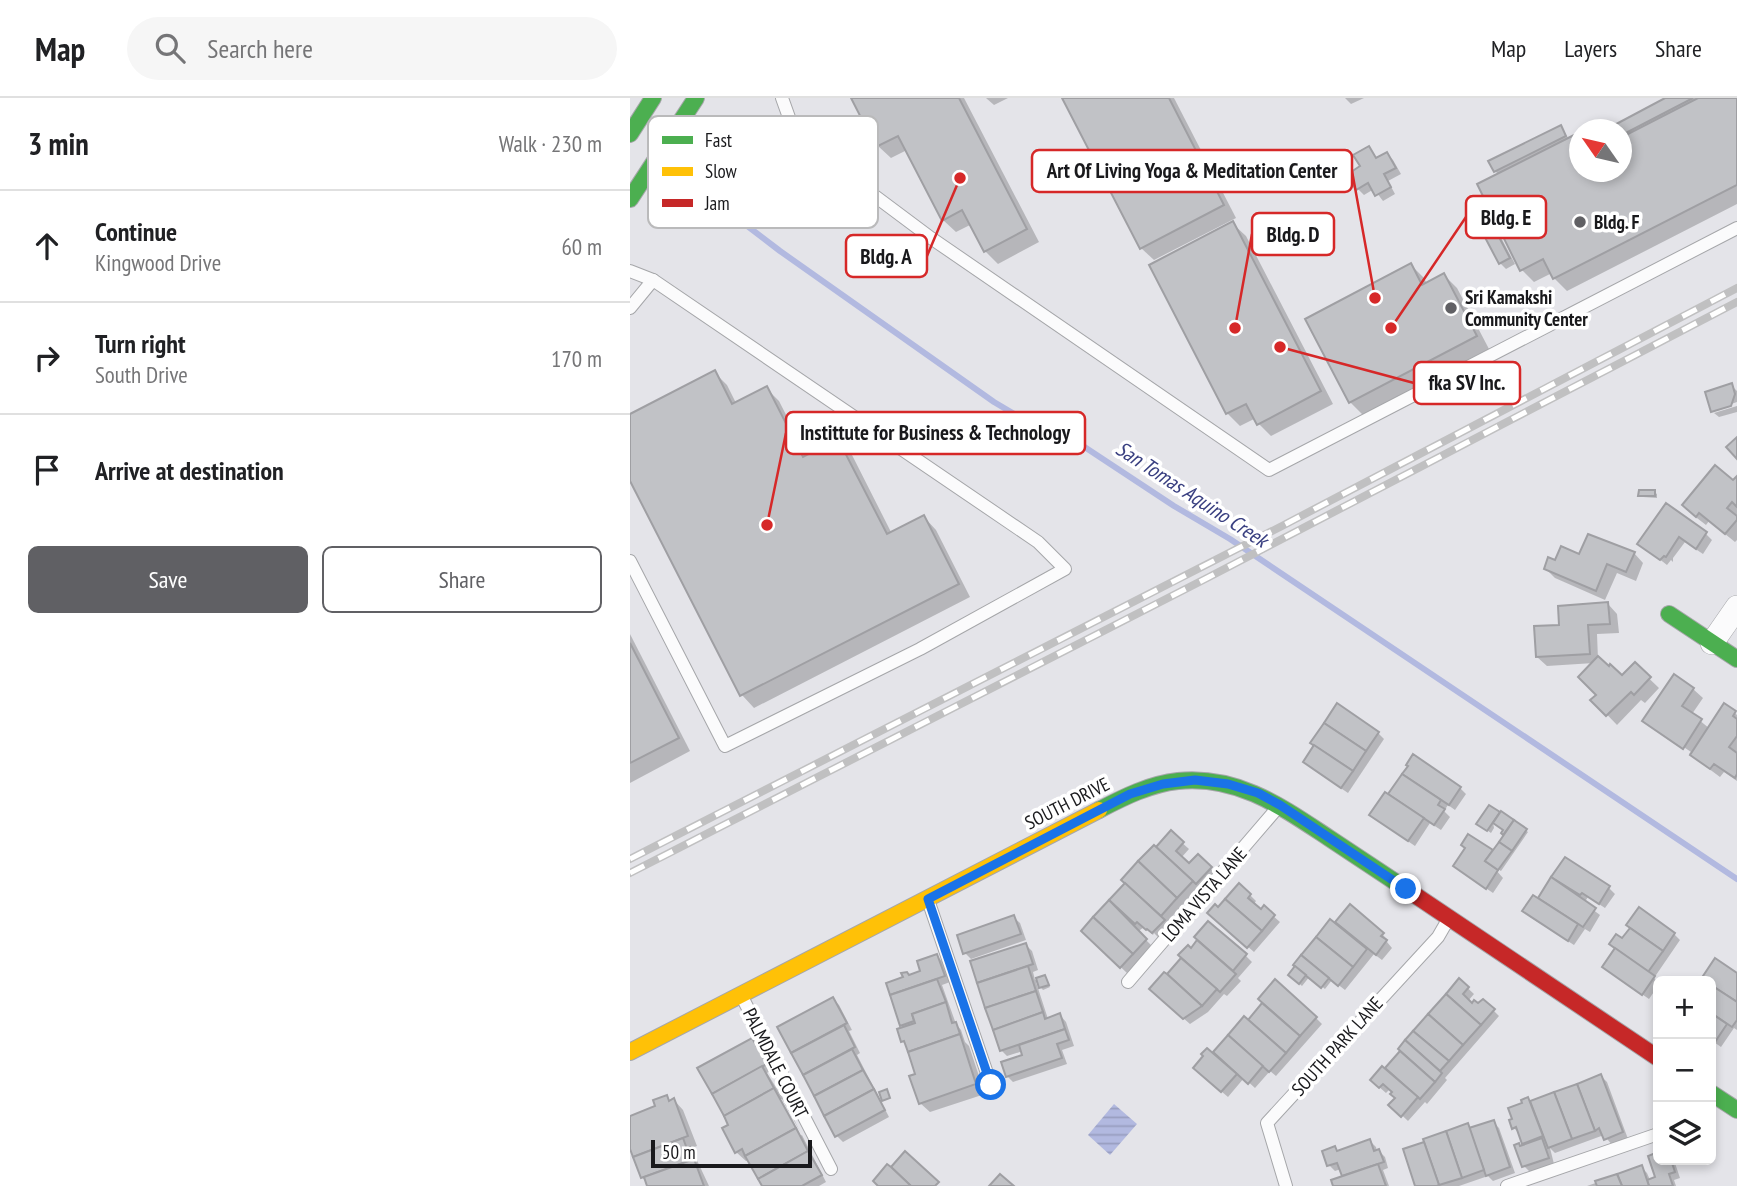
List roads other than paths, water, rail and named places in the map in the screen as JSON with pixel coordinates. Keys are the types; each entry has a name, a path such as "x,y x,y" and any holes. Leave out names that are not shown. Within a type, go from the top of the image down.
{"street":[{"path":"684,116 696,98"},
{"path":"633,195 638,143 648,124"},
{"path":"633,195 648,172"},
{"path":"1712,643 1737,607"},
{"path":"1669,614 1737,659"},
{"name":"SOUTH DRIVE","path":"630,1052 1130,794 1163,784 1195,780 1228,784 1258,793 1280,805 1653,1055"},
{"path":"1716,1096 1737,1110"}],"lane":[{"path":"782,98 788,116"},
{"path":"878,199 1269,470 1737,228"},
{"path":"630,271 653,280 1038,542 1065,569 920,649 725,746 630,562"},
{"path":"630,308 653,280"},
{"name":"LOMA VISTA LANE","path":"1128,982 1280,805"},
{"path":"928,899 991,1085"},
{"name":"SOUTH PARK LANE","path":"1286,1186 1267,1123 1437,937 1450,918"},
{"name":"PALMDALE COURT","path":"741,995 831,1169"},
{"path":"1507,1186 1653,1136"}],"water":[{"path":"1114,1104 1137,1124 1110,1155 1088,1135"}],"waterway":[{"name":"San Tomas Aquino Creek","path":"750,228 994,402 1036,427 1080,444 1230,539 1737,879"}],"railway":[{"path":"630,859 1282,526 1737,288"},
{"path":"630,873 1209,577 1737,302"}],"place":[{"name":"Bldg. A","path":"960,178"},
{"name":"Bldg. F","path":"1580,222"},
{"name":"Art Of Living Yoga & Meditation Center","path":"1375,298"},
{"name":"Sri Kamakshi Community Center","path":"1451,308"},
{"name":"Bldg. D","path":"1235,328"},
{"name":"Bldg. E","path":"1391,328"},
{"name":"fka SV Inc.","path":"1280,347"},
{"name":"Instittute for Business & Technology","path":"767,525"}]}
